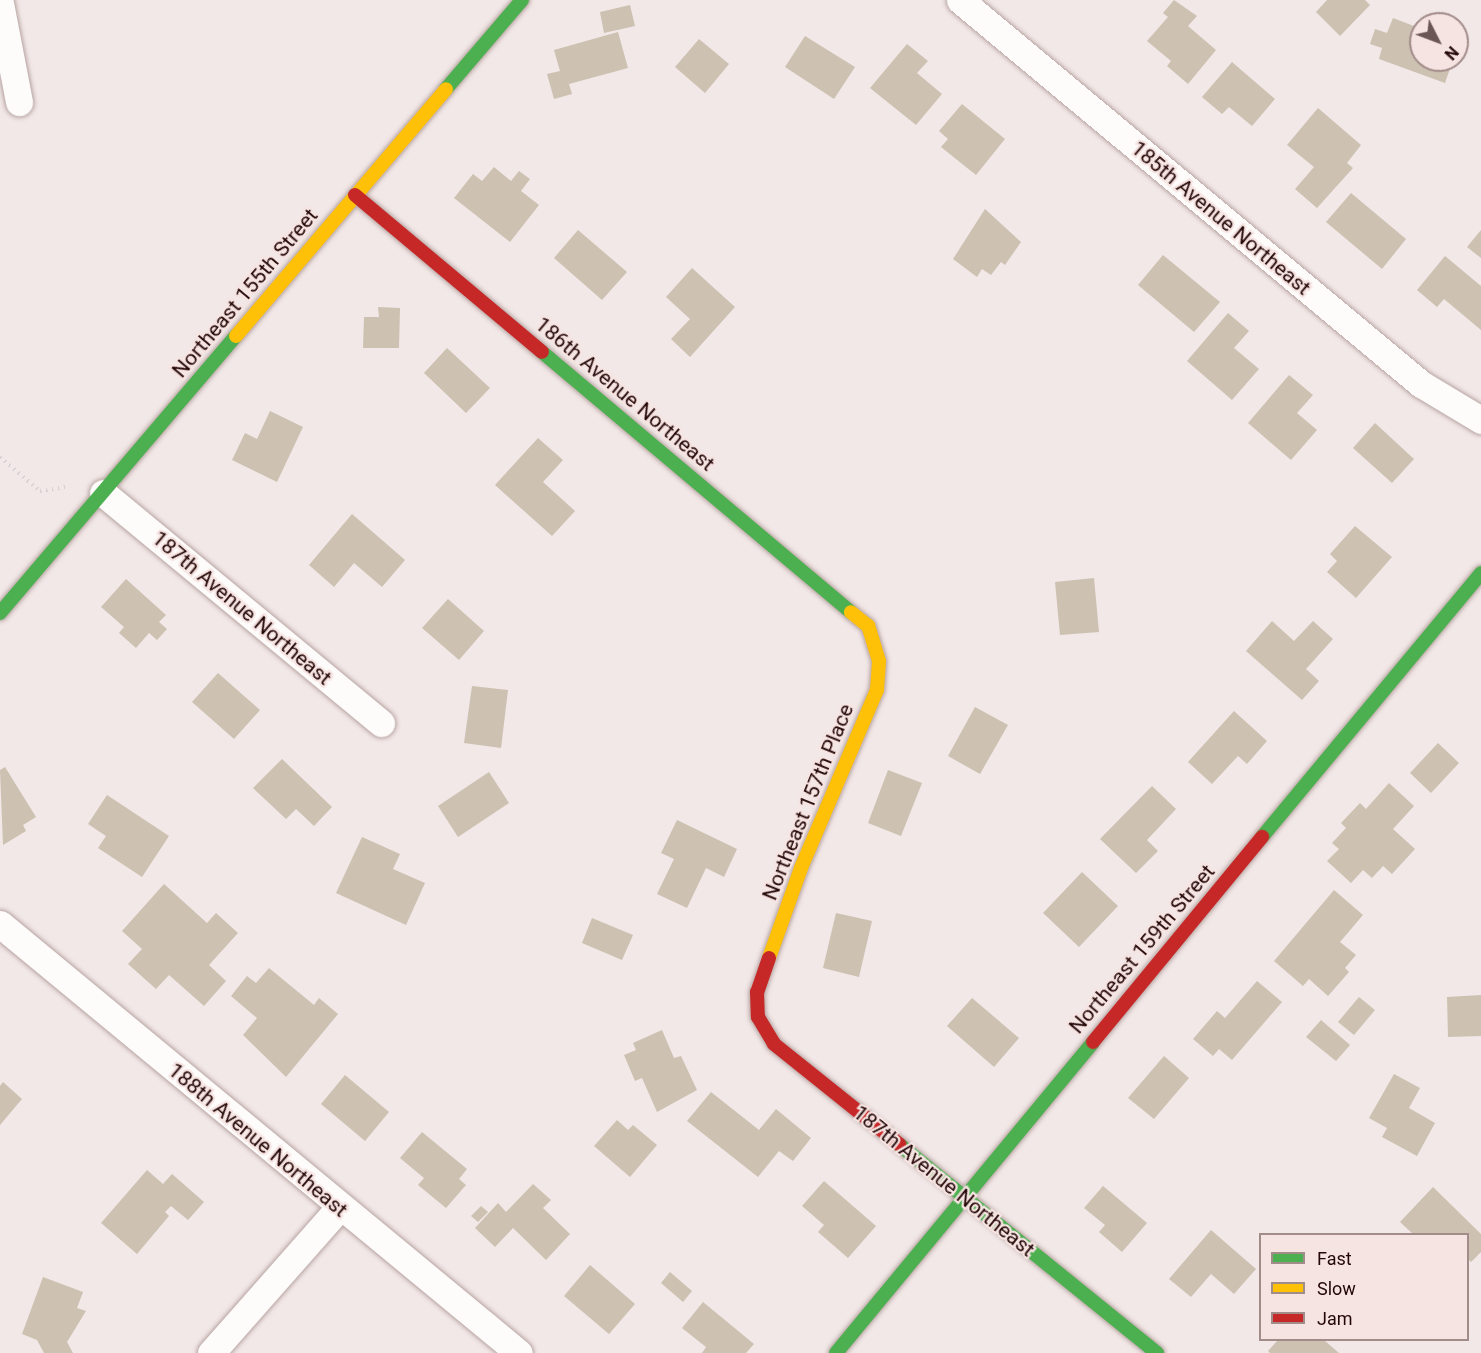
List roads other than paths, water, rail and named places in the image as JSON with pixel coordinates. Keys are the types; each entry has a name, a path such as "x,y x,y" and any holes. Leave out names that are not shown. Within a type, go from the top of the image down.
{"street":[{"name":"Northeast 155th Street","path":"0,613 522,0"},
{"path":"0,3 19,102"},
{"name":"185th Avenue Northeast","path":"964,4 1421,384 1481,420"},
{"name":"186th Avenue Northeast","path":"355,195 868,626"},
{"name":"187th Avenue Northeast","path":"104,493 381,723"},
{"name":"Northeast 159th Street","path":"836,1353 962,1196 1481,573"},
{"name":"Northeast 157th Place","path":"757,992 801,868 877,690 879,661 868,626"},
{"name":"188th Avenue Northeast","path":"0,924 339,1208 519,1353"},
{"name":"187th Avenue Northeast","path":"757,992 758,1017 774,1044 1157,1353"},
{"path":"211,1353 339,1208"}]}
